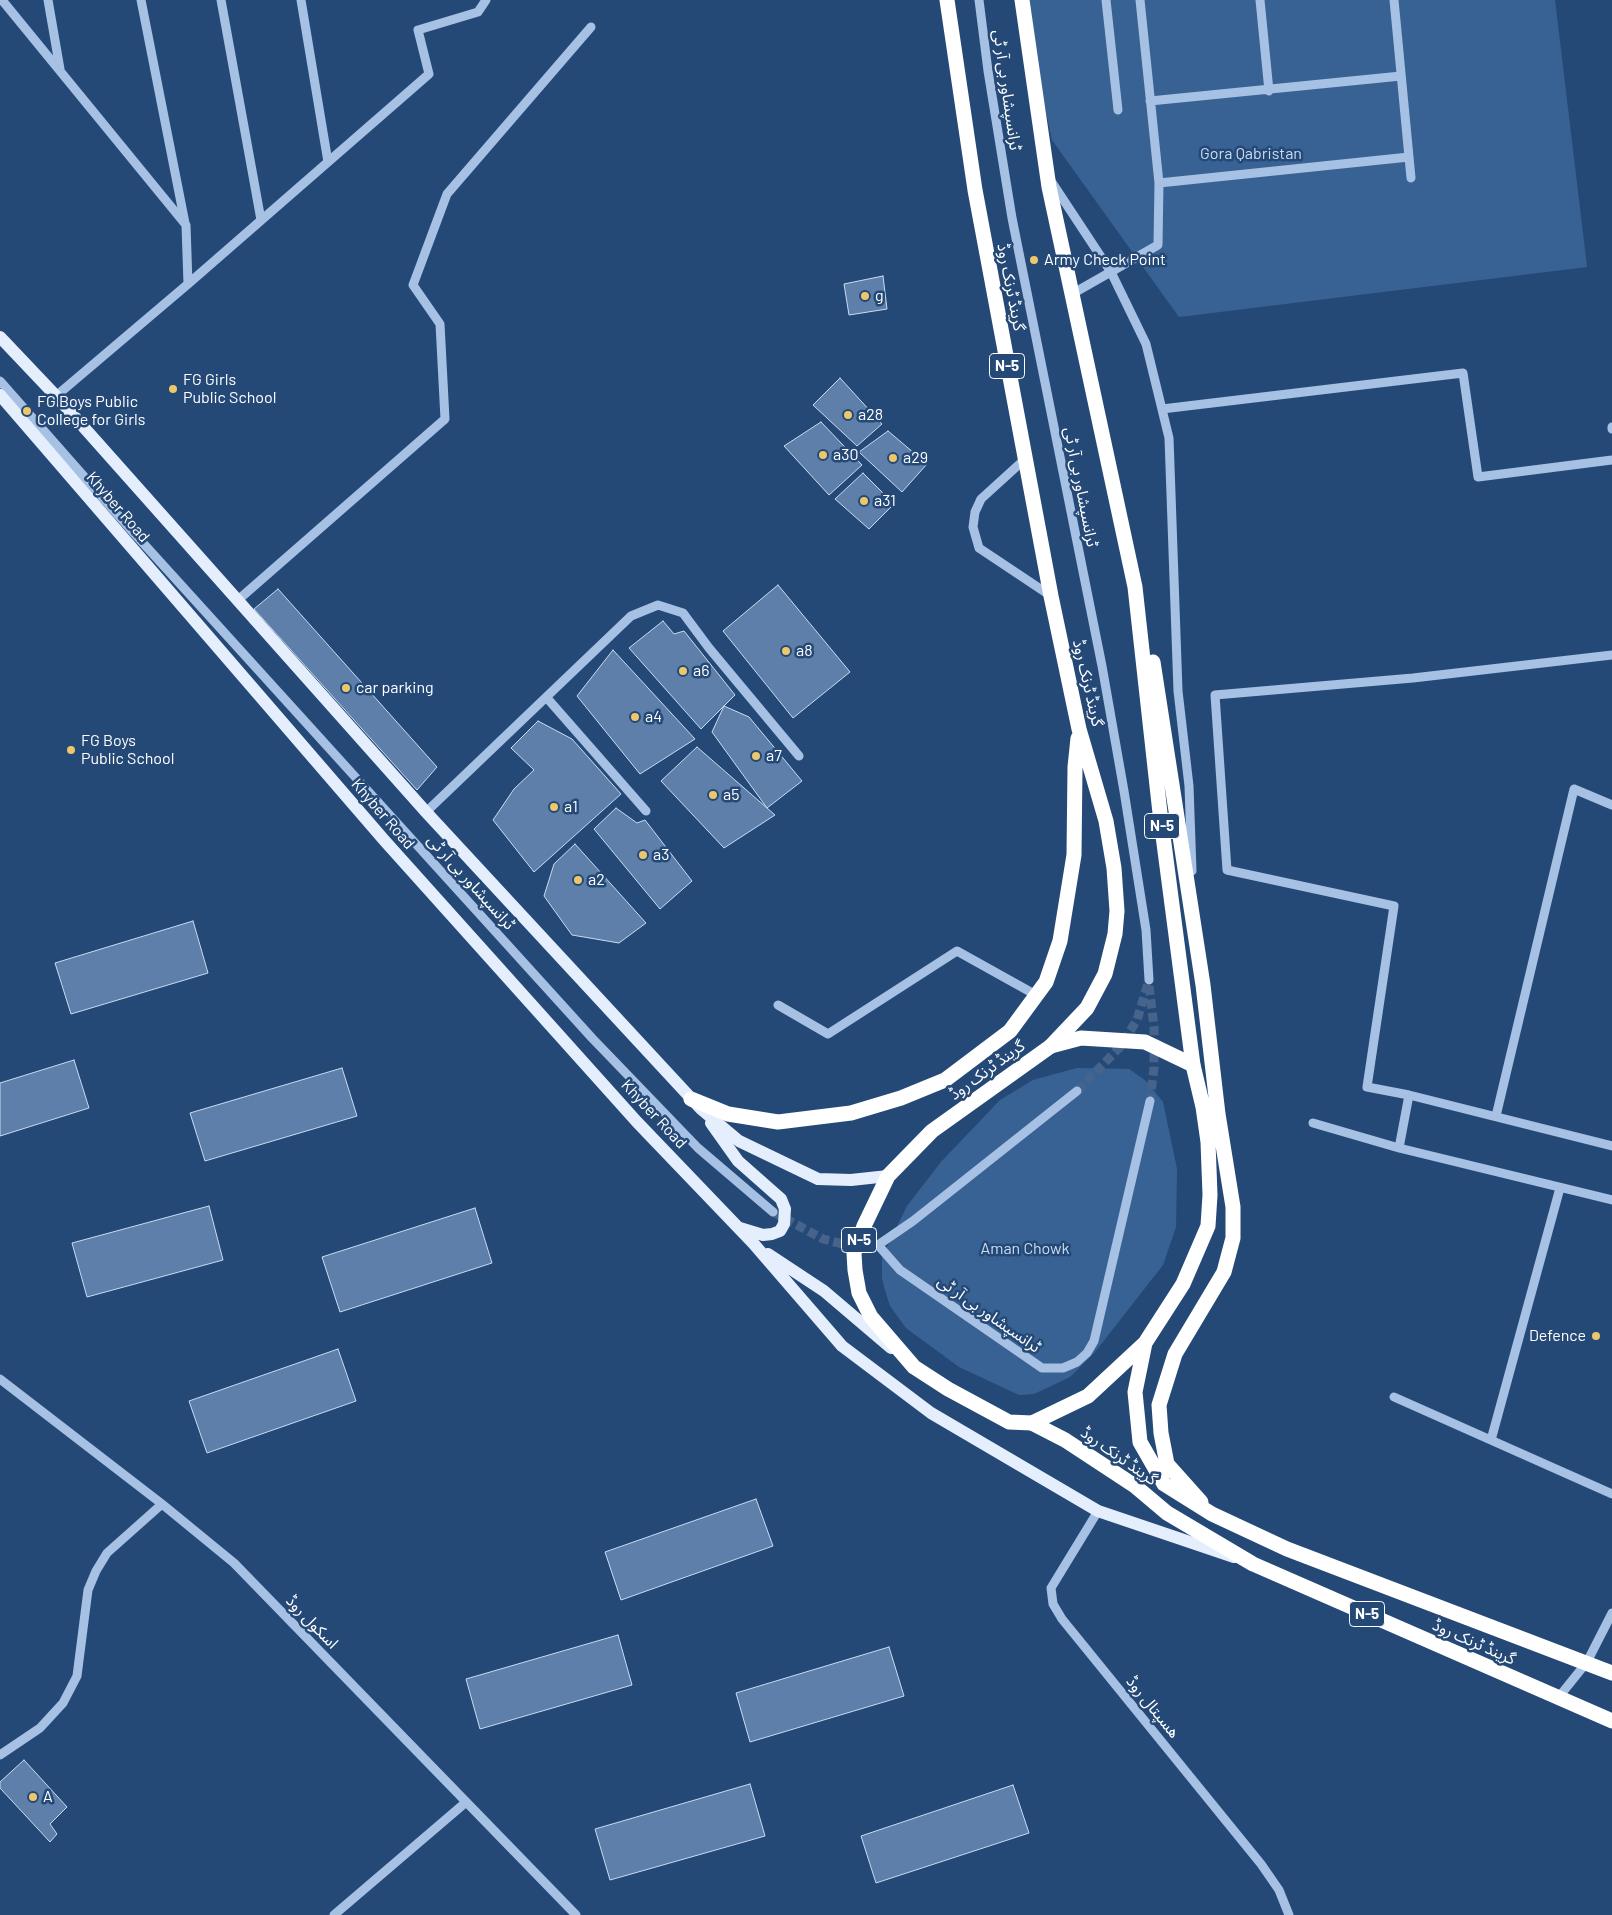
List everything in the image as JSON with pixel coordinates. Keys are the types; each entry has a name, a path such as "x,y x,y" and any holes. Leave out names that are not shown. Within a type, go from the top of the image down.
{"highway":[{"name":"گرینڈ ٹرنک روڈ","path":"947,0 975,190 1050,596 1079,729 1106,821 1117,911 1115,934 1105,974 1096,993 1076,1021 1051,1046 932,1131 888,1176 864,1226 854,1253 858,1294 871,1318 914,1367 948,1389 1009,1422 1032,1423 1065,1440 1135,1486 1167,1513 1253,1564 1612,1721"},
{"name":"گرینڈ ٹرنک روڈ","path":"1022,0 1047,174 1135,586 1160,813 1193,1066 1203,1107 1208,1142 1210,1195 1208,1226 1183,1284 1145,1343 1135,1392 1140,1442 1164,1484 1212,1514 1287,1549 1612,1673"},
{"path":"1135,586 1151,645 1193,918 1233,1207 1233,1238 1224,1272 1175,1354 1159,1405 1160,1433 1167,1464 1212,1514"},
{"path":"696,1104 728,1114 778,1122 851,1113 901,1098 945,1080 970,1064 1010,1031 1046,982 1060,941 1074,855 1079,729"},
{"path":"1051,1046 1081,1038 1145,1042 1193,1066"},
{"path":"1032,1423 1088,1396 1145,1343"}],"main road":[{"name":"Khyber Road","path":"0,337 56,396 426,812 696,1104"},
{"name":"Khyber Road","path":"0,395 391,848 637,1122 753,1243"},
{"path":"696,1104 738,1162 781,1199 785,1209 784,1224 780,1231 763,1235 739,1228"},
{"path":"696,1104 739,1141 818,1179 851,1180 888,1176"},
{"path":"753,1243 824,1291 914,1367"},
{"path":"753,1243 842,1346 931,1414 1098,1511 1253,1564"}],"street":[{"path":"2,0 186,226"},
{"path":"48,0 61,72"},
{"path":"141,0 186,226 188,284"},
{"path":"221,0 261,220"},
{"path":"301,0 328,162"},
{"path":"56,396 429,74 418,30 478,12 486,0"},
{"name":"ٹرانسپشاور بی آر ٹی","path":"979,0 988,71 1012,218 1100,656 1124,791 1146,930 1148,980"},
{"path":"1106,0 1118,110"},
{"path":"1072,294 1158,245 1159,182 1140,0"},
{"path":"1260,0 1269,91"},
{"path":"1394,0 1411,178"},
{"path":"238,600 445,419 440,324 413,285 416,276 447,194 591,27"},
{"path":"1150,101 1269,91 1401,76"},
{"path":"1159,182 1409,157"},
{"path":"1047,174 1111,272 1146,344 1169,438 1178,691 1189,786 1193,918"},
{"path":"1162,410 1462,373 1478,477 1612,460"},
{"name":"ٹرانسپشاور بی آر ٹی","path":"0,381 133,532 661,1110 698,1148 774,1212"},
{"path":"1025,460 981,499 975,512 973,527 979,548 1050,596"},
{"path":"426,812 631,616 658,605 683,613 709,648 799,756"},
{"path":"1612,655 1413,678 1215,695 1227,870 1394,906 1367,1087 1409,1095 1612,1146"},
{"path":"547,698 646,811"},
{"path":"1496,1116 1574,789 1612,805"},
{"path":"778,1005 828,1034 957,951 1036,995"},
{"name":"ٹرانسپشاور بی آر ٹی","path":"1077,1091 913,1221 878,1245 900,1270 1042,1368 1063,1368 1077,1362 1087,1353 1094,1341 1150,1101"},
{"path":"1399,1148 1409,1095"},
{"path":"1313,1123 1399,1148 1612,1200"},
{"path":"1491,1440 1560,1188"},
{"name":"اسکول روڈ","path":"0,1378 162,1504 234,1563 465,1803 576,1915"},
{"path":"1394,1397 1612,1494"},
{"path":"0,1756 40,1728 63,1703 77,1676 88,1590 96,1571 107,1553 162,1504"},
{"name":"ھسپتال روڈ","path":"1098,1511 1051,1588 1053,1604 1062,1619 1261,1864 1279,1890 1289,1915"},
{"path":"1558,1698 1587,1662 1612,1613"},
{"path":"334,1915 465,1803"}],"green space":[{"name":"Gora Qabristan","path":"1026,0 1555,0 1587,267 1179,317 1052,140 1029,34"},
{"name":"Aman Chowk","path":"1077,1068 1129,1069 1146,1081 1163,1102 1177,1169 1176,1227 1163,1265 1095,1352 1070,1377 1034,1394 1019,1395 959,1367 906,1328 890,1306 882,1278 882,1257 907,1206 941,1162 1000,1100 1033,1080"}],"building":[{"name":"g","path":"883,276 887,309 849,315 844,284"},
{"name":"a28","path":"840,378 882,424 857,446 813,405"},
{"name":"a30","path":"821,422 862,465 829,495 784,446"},
{"name":"a29","path":"888,431 927,464 902,492 859,452"},
{"name":"a31","path":"863,473 894,504 869,529 835,499"},
{"name":"a8","path":"778,585 850,672 793,718 723,631"},
{"name":"car parking","path":"278,589 437,767 417,790 254,609"},
{"name":"a6","path":"663,621 674,634 684,631 735,695 701,729 629,648"},
{"name":"a4","path":"613,650 695,739 640,774 577,696"},
{"name":"a7","path":"724,706 749,717 802,781 767,808 712,732"},
{"name":"a1","path":"538,721 572,739 621,794 534,872 493,820 514,789 534,770 511,748"},
{"name":"a5","path":"697,747 775,815 724,848 661,781"},
{"name":"a3","path":"616,808 637,823 645,820 692,881 660,909 594,829"},
{"name":"a2","path":"575,844 646,923 619,943 572,935 544,896 554,864"},
{"path":"193,921 208,973 71,1014 55,963"},
{"path":"74,1060 89,1108 0,1136 0,1083"},
{"path":"342,1068 357,1116 205,1161 190,1113"},
{"path":"209,1206 223,1260 87,1297 72,1243"},
{"path":"475,1208 492,1263 340,1312 322,1257"},
{"path":"338,1349 356,1401 207,1453 189,1401"},
{"path":"756,1499 773,1546 621,1600 605,1552"},
{"path":"618,1635 632,1685 480,1729 466,1679"},
{"path":"889,1647 904,1696 750,1742 736,1693"},
{"name":"A","path":"24,1760 67,1807 50,1824 57,1834 50,1842 0,1788 0,1782"},
{"path":"750,1784 765,1836 610,1880 595,1829"},
{"path":"1013,1785 1029,1833 876,1883 861,1836"}],"tunnel":[{"path":"1077,1091 1120,1047 1137,1020 1149,980"},
{"path":"1149,986 1154,1027 1154,1068 1150,1101"},
{"path":"773,1212 823,1239 847,1245 878,1245"}],"place":[{"name":"Army Check Point","path":"1034,260"},
{"name":"g","path":"865,296"},
{"name":"FG Girls Public School","path":"173,389"},
{"name":"FG Boys Public College for Girls","path":"27,411"},
{"name":"a28","path":"848,415"},
{"name":"a30","path":"823,455"},
{"name":"a29","path":"893,458"},
{"name":"a31","path":"864,501"},
{"name":"a8","path":"786,651"},
{"name":"a6","path":"683,671"},
{"name":"car parking","path":"346,688"},
{"name":"a4","path":"635,717"},
{"name":"FG Boys Public School","path":"71,750"},
{"name":"a7","path":"756,756"},
{"name":"a5","path":"713,795"},
{"name":"a1","path":"554,807"},
{"name":"a3","path":"643,855"},
{"name":"a2","path":"578,880"},
{"name":"Defence","path":"1596,1336"},
{"name":"A","path":"33,1797"}]}
